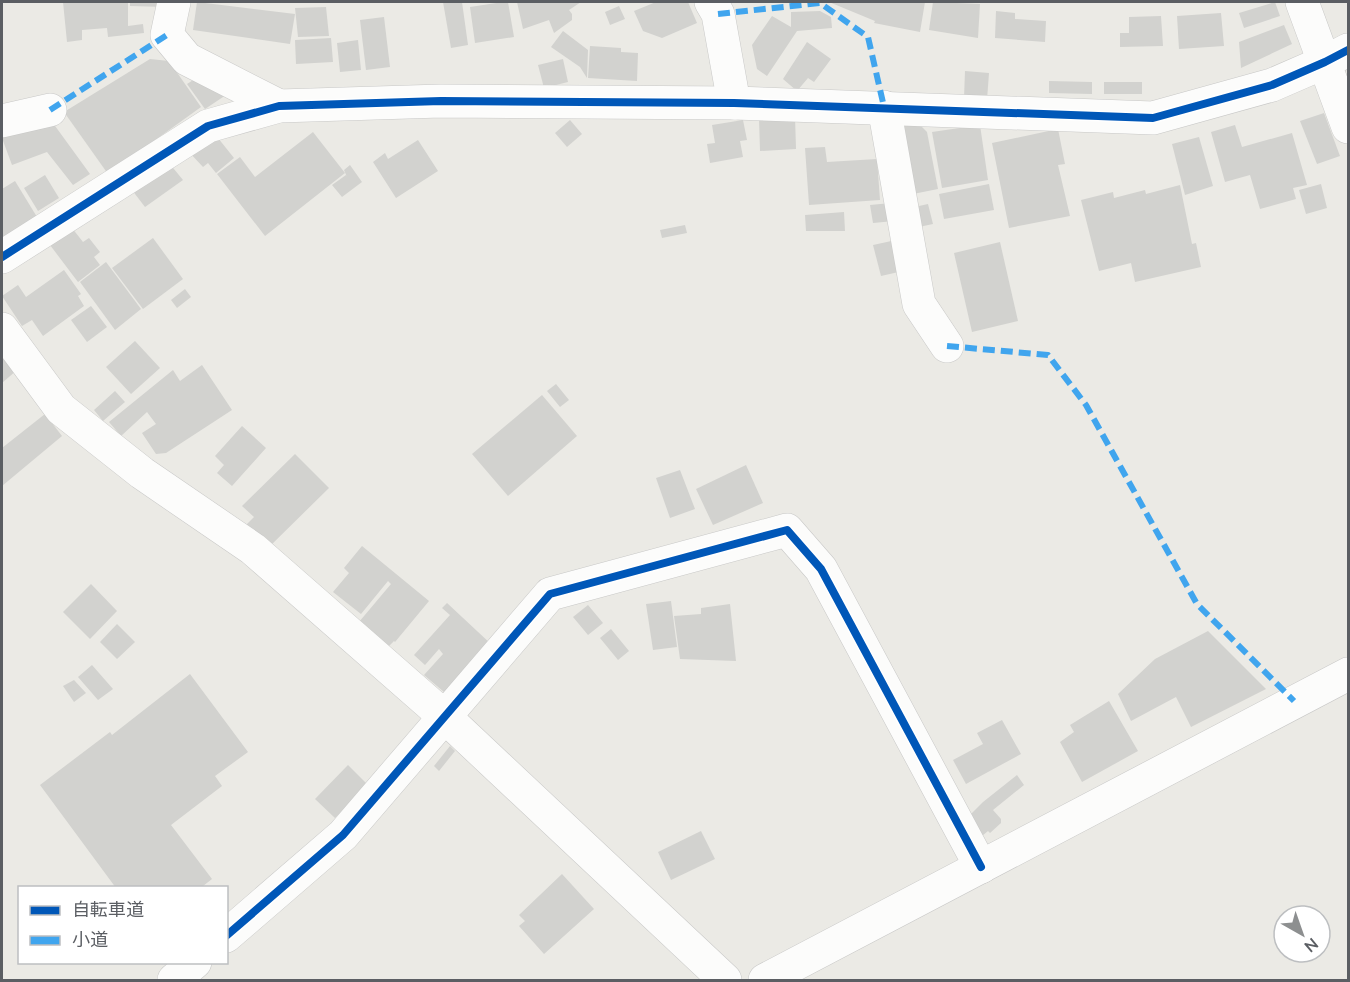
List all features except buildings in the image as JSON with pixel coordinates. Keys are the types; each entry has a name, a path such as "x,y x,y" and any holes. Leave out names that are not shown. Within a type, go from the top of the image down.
{"street":[{"path":"174,2 167,36 187,59 279,106"},
{"path":"711,2 718,14 734,103"},
{"path":"1302,2 1337,56 1348,127"},
{"path":"2,257 208,126 279,106 441,101 734,103 1153,118 1272,85 1337,56"},
{"path":"885,107 919,304 947,346"},
{"path":"2,122 50,110"},
{"path":"2,329 61,409 142,473 253,549 445,717 725,981"},
{"path":"228,934 343,835 550,594 787,530 821,569 981,867"},
{"path":"765,981 1348,674"},
{"path":"174,981 194,964"}],"marked path":[{"path":"718,14 820,3 868,37 884,107"},
{"path":"50,110 167,35"},
{"path":"947,346 1048,355 1086,405 1197,604 1294,701"}],"cycle path":[{"path":"2,257 208,126 279,106 441,101 734,103 1153,118 1272,85 1348,50"},
{"path":"228,934 343,835 550,594 787,530 821,569 981,867"}]}
